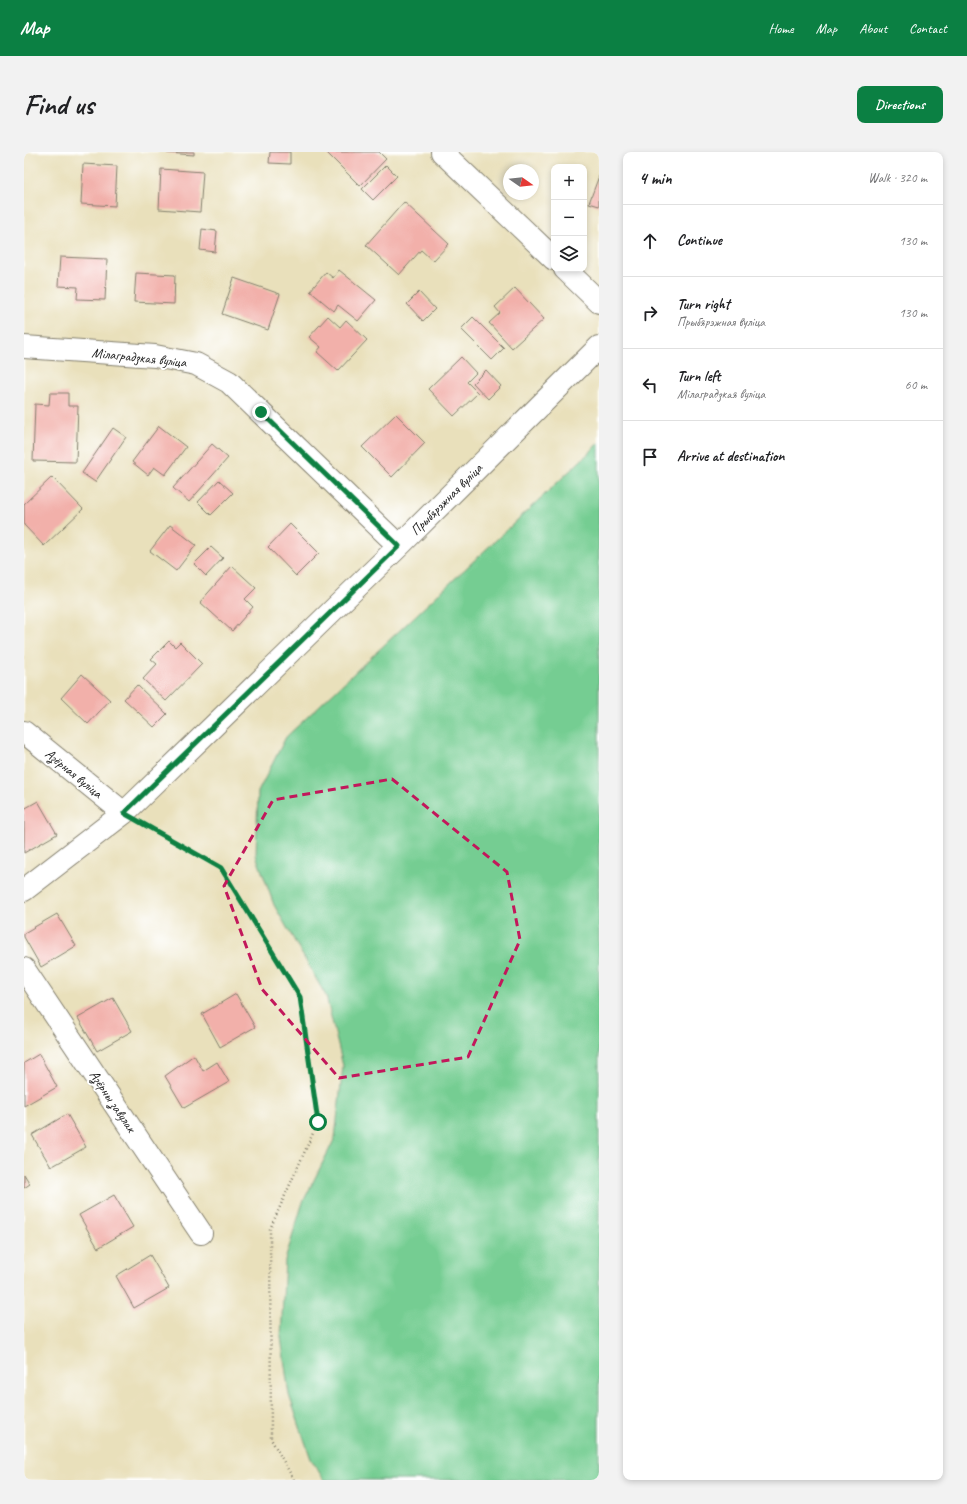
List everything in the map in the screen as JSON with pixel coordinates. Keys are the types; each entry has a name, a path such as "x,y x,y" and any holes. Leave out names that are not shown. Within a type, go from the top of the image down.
{"street":[{"path":"442,152 551,256"},
{"path":"568,272 599,302"},
{"name":"Мілаградзкая вуліца","path":"24,347 155,356 196,364 229,382 399,546"},
{"name":"Прыбярэжная вуліца","path":"24,890 124,813 399,546 599,347"},
{"name":"Азёрная вуліца","path":"24,732 124,813"},
{"name":"Азёрны завулак","path":"24,969 201,1233"}],"path":[{"path":"124,813 221,868 300,997 318,1122 270,1229 271,1439 294,1480"}],"highlighted area":[{"path":"392,779 507,872 520,940 468,1057 339,1078 262,989 224,886 273,800"}],"green space":[{"path":"599,442 599,1480 324,1480 311,1459 289,1395 281,1337 285,1260 303,1202 335,1138 343,1066 326,996 274,905 256,855 258,792 286,737"}],"building":[{"path":"194,152 194,155 167,153"},
{"path":"270,152 290,152 290,164 269,163"},
{"path":"379,152 386,159 360,186 327,153"},
{"path":"83,164 117,166 115,206 81,204"},
{"path":"386,165 397,176 373,200 362,189"},
{"path":"161,169 203,172 200,212 159,209"},
{"path":"599,176 599,206 589,203"},
{"path":"404,202 449,244 433,261 421,250 399,275 366,245"},
{"path":"202,229 217,231 215,252 200,250"},
{"path":"60,257 107,259 105,300 77,299 78,287 58,286"},
{"path":"339,270 376,300 358,321 338,305 334,311 310,291 326,272 333,278"},
{"path":"136,273 175,275 174,304 134,302"},
{"path":"234,278 280,294 268,330 222,314"},
{"path":"515,288 544,319 512,348 489,323 500,313 495,307"},
{"path":"419,292 435,309 423,321 407,304"},
{"path":"328,316 340,327 346,320 367,340 338,371 317,352 321,347 309,337"},
{"path":"473,317 504,348 492,360 461,329"},
{"path":"461,357 476,373 467,382 478,393 454,416 428,389"},
{"path":"486,370 501,386 488,399 473,383"},
{"path":"50,393 68,393 68,406 78,406 76,462 33,461 35,404 49,405"},
{"path":"396,414 425,443 392,477 362,447"},
{"path":"159,426 186,447 165,475 154,467 148,475 132,462"},
{"path":"113,428 126,437 95,482 82,473"},
{"path":"212,444 228,458 189,502 173,488"},
{"path":"52,477 83,509 44,546 24,525 24,504"},
{"path":"219,480 233,493 211,515 198,502"},
{"path":"290,524 319,553 296,576 268,547"},
{"path":"170,525 196,545 176,571 150,551"},
{"path":"211,547 223,558 206,576 194,564"},
{"path":"232,566 256,588 245,599 253,607 232,631 200,602"},
{"path":"169,641 175,647 180,642 202,664 166,701 143,679 157,664 151,659"},
{"path":"82,674 110,700 88,724 61,698"},
{"path":"137,685 167,714 154,727 124,699"},
{"path":"38,801 57,834 24,853 24,809"},
{"path":"57,914 76,946 41,967 24,937 24,933"},
{"path":"236,994 255,1027 220,1047 202,1014"},
{"path":"113,998 132,1031 97,1051 78,1018"},
{"path":"39,1054 57,1087 24,1106 24,1063"},
{"path":"194,1055 203,1071 217,1062 229,1082 184,1108 165,1076"},
{"path":"67,1114 86,1147 51,1167 32,1135"},
{"path":"24,1174 30,1184 24,1188"},
{"path":"114,1195 133,1227 98,1248 79,1215"},
{"path":"150,1255 169,1288 134,1308 116,1276"}],"route":[{"path":"261,412 399,546 124,813 221,868 300,997 318,1122"}]}
